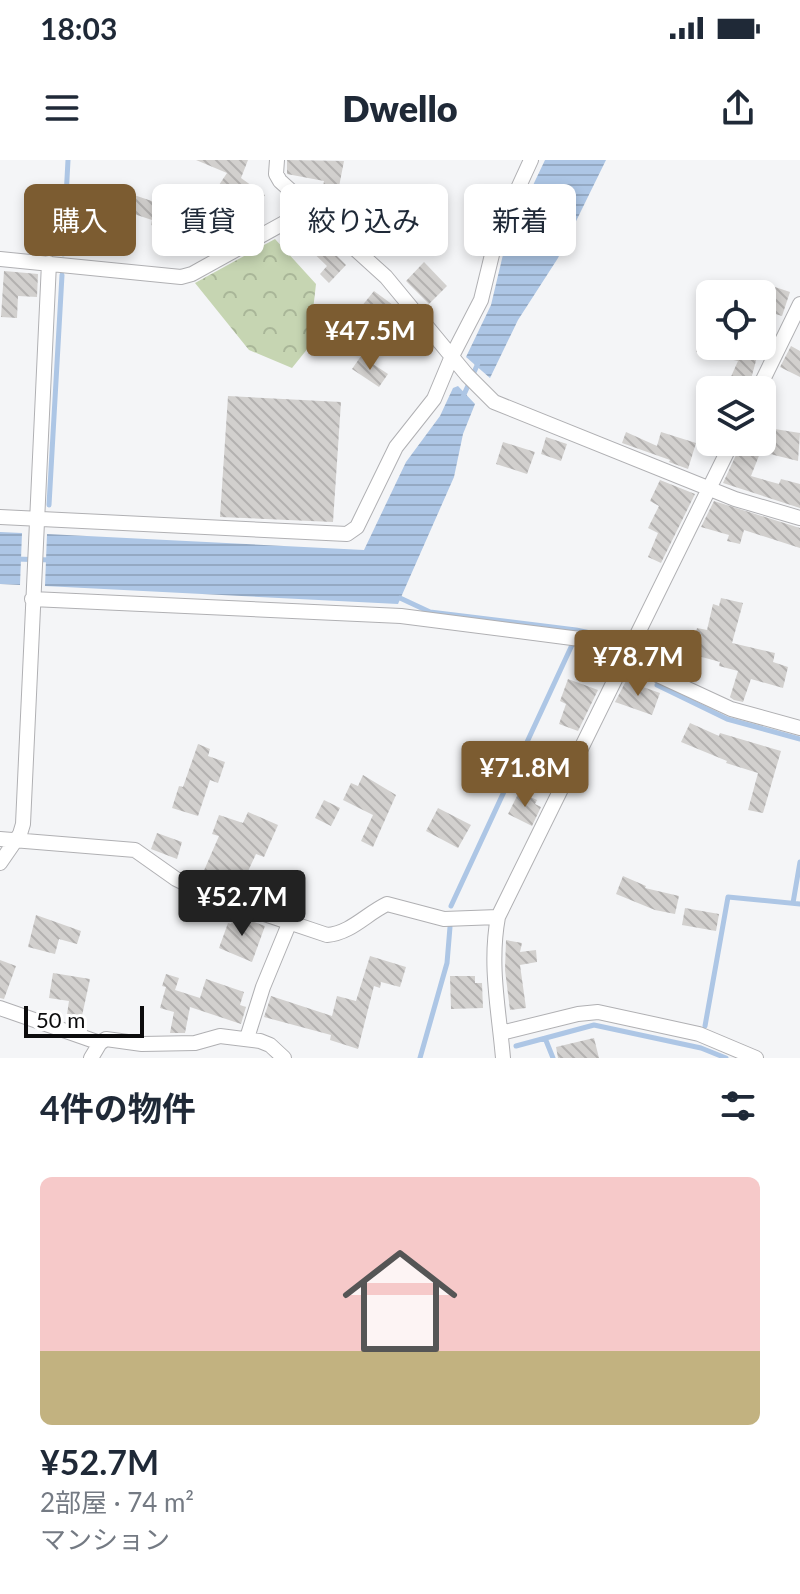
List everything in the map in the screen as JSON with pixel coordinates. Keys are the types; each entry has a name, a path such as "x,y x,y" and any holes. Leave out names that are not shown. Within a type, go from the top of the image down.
{"street":[{"path":"277,160 276,174 283,184"},
{"path":"0,517 347,534 357,527 396,447 434,399 481,300 497,234 531,160"},
{"path":"0,259 181,277 192,274 280,225"},
{"path":"363,256 386,277 494,402 735,499 800,518"},
{"path":"0,863 23,824 49,263"},
{"path":"765,376 800,304"},
{"path":"503,1058 494,950 498,917 725,456"},
{"path":"32,599 401,616 580,639 621,650 636,665 731,709 800,728"},
{"path":"0,839 135,850 176,879 211,896 327,935 338,934 387,904 444,919 498,917"},
{"path":"247,1038 263,987 289,924"},
{"path":"0,1008 100,1043"},
{"path":"501,1033 598,1012 699,1034 756,1058"},
{"path":"91,1058 106,1039 142,1044 195,1043 220,1036 247,1038 270,1045 284,1058"}],"green space":[{"path":"275,239 280,244 280,256 290,256 316,284 313,310 325,327 292,368 249,350 195,283 244,256 264,256 264,245"}],"water":[{"path":"545,160 606,160 576,221 576,184 534,184"},
{"path":"503,256 559,256 518,320 490,378 466,357 491,305"},
{"path":"458,386 475,404 463,434 454,477 398,604 45,586 47,534 364,550 406,462 440,416 453,388"},
{"path":"0,532 22,533 20,585 0,584"}],"building":[{"path":"196,160 248,160 241,178 249,184 220,184 227,173"},
{"path":"287,160 344,161 340,184 324,184 324,181 287,174"},
{"path":"136,196 152,201 152,220 136,215"},
{"path":"317,256 337,256 346,265 329,283 320,274 327,266"},
{"path":"424,262 447,286 429,304 406,281"},
{"path":"4,271 38,274 37,297 18,296 17,318 1,317"},
{"path":"776,287 790,292 782,316 776,314"},
{"path":"374,291 393,305 381,321 361,307"},
{"path":"791,346 800,351 800,377 780,367"},
{"path":"361,356 388,374 379,387 352,369"},
{"path":"733,360 756,360 752,376 731,376 738,361"},
{"path":"228,396 341,402 333,522 220,517"},
{"path":"776,429 800,433 798,461 776,456"},
{"path":"626,432 657,446 661,432 696,443 688,469 622,443"},
{"path":"546,437 567,444 561,461 541,454"},
{"path":"503,442 535,452 527,474 496,464"},
{"path":"736,456 759,456 751,476 779,484 781,479 800,484 800,508 723,483"},
{"path":"660,480 695,494 661,563 648,557 658,533 648,528 659,506 650,501"},
{"path":"714,501 800,528 800,548 744,530 740,544 727,541 729,535 701,527"},
{"path":"721,598 743,603 732,643 775,653 773,662 788,667 783,688 751,679 743,702 734,700 730,697 738,671 691,654 697,628 707,630 713,604 719,606"},
{"path":"568,679 598,690 578,731 559,724 566,704 560,701"},
{"path":"626,681 660,693 652,715 615,702"},
{"path":"690,723 719,736 720,733 781,751 763,813 748,810 758,773 726,763 681,742"},
{"path":"198,744 210,749 208,756 225,762 218,783 210,780 198,816 172,808"},
{"path":"363,775 396,795 373,847 361,841 373,815 343,800 351,783 358,786"},
{"path":"519,792 537,800 535,804 541,807 532,826 508,814"},
{"path":"324,800 340,808 331,826 315,818"},
{"path":"438,808 471,825 458,848 426,831"},
{"path":"248,812 278,825 264,857 256,854 243,882 252,886 247,898 222,889 224,884 202,875 219,836 212,834 219,815 243,823"},
{"path":"157,833 182,842 177,859 151,849"},
{"path":"623,876 645,888 679,896 675,914 655,910 616,894"},
{"path":"685,908 719,914 716,931 682,925"},
{"path":"36,915 81,931 77,944 59,939 55,954 28,947"},
{"path":"235,915 265,926 252,962 219,948 228,923 231,924"},
{"path":"506,940 522,943 520,952 536,950 537,962 520,965 526,1008 510,1010 505,970"},
{"path":"370,956 406,967 400,987 381,982 380,988 374,986 358,1049 330,1040 331,1035 264,1017 271,996 332,1016 337,996 356,1001"},
{"path":"0,960 16,966 4,999 0,998"},
{"path":"53,973 90,979 80,1025 66,1021 69,1001 49,998"},
{"path":"166,974 179,978 175,990 200,998 206,979 244,992 240,1005 246,1007 241,1024 190,1007 185,1033 170,1033 174,1012 160,1008"},
{"path":"450,976 475,976 475,983 482,983 483,1008 451,1009"},
{"path":"594,1038 599,1058 558,1058 556,1047"}],"waterway":[{"path":"67,184 68,160"},
{"path":"49,505 62,275"},
{"path":"462,399 479,361"},
{"path":"14,559 52,560"},
{"path":"400,598 430,612 576,630 624,640"},
{"path":"451,906 572,645"},
{"path":"641,649 662,661 662,668"},
{"path":"657,685 727,719 800,739"},
{"path":"793,903 800,862"},
{"path":"705,1026 728,897 800,904"},
{"path":"420,1058 447,963 450,927"},
{"path":"516,1046 594,1025 701,1048 726,1058"},
{"path":"545,1038 553,1058"}]}
